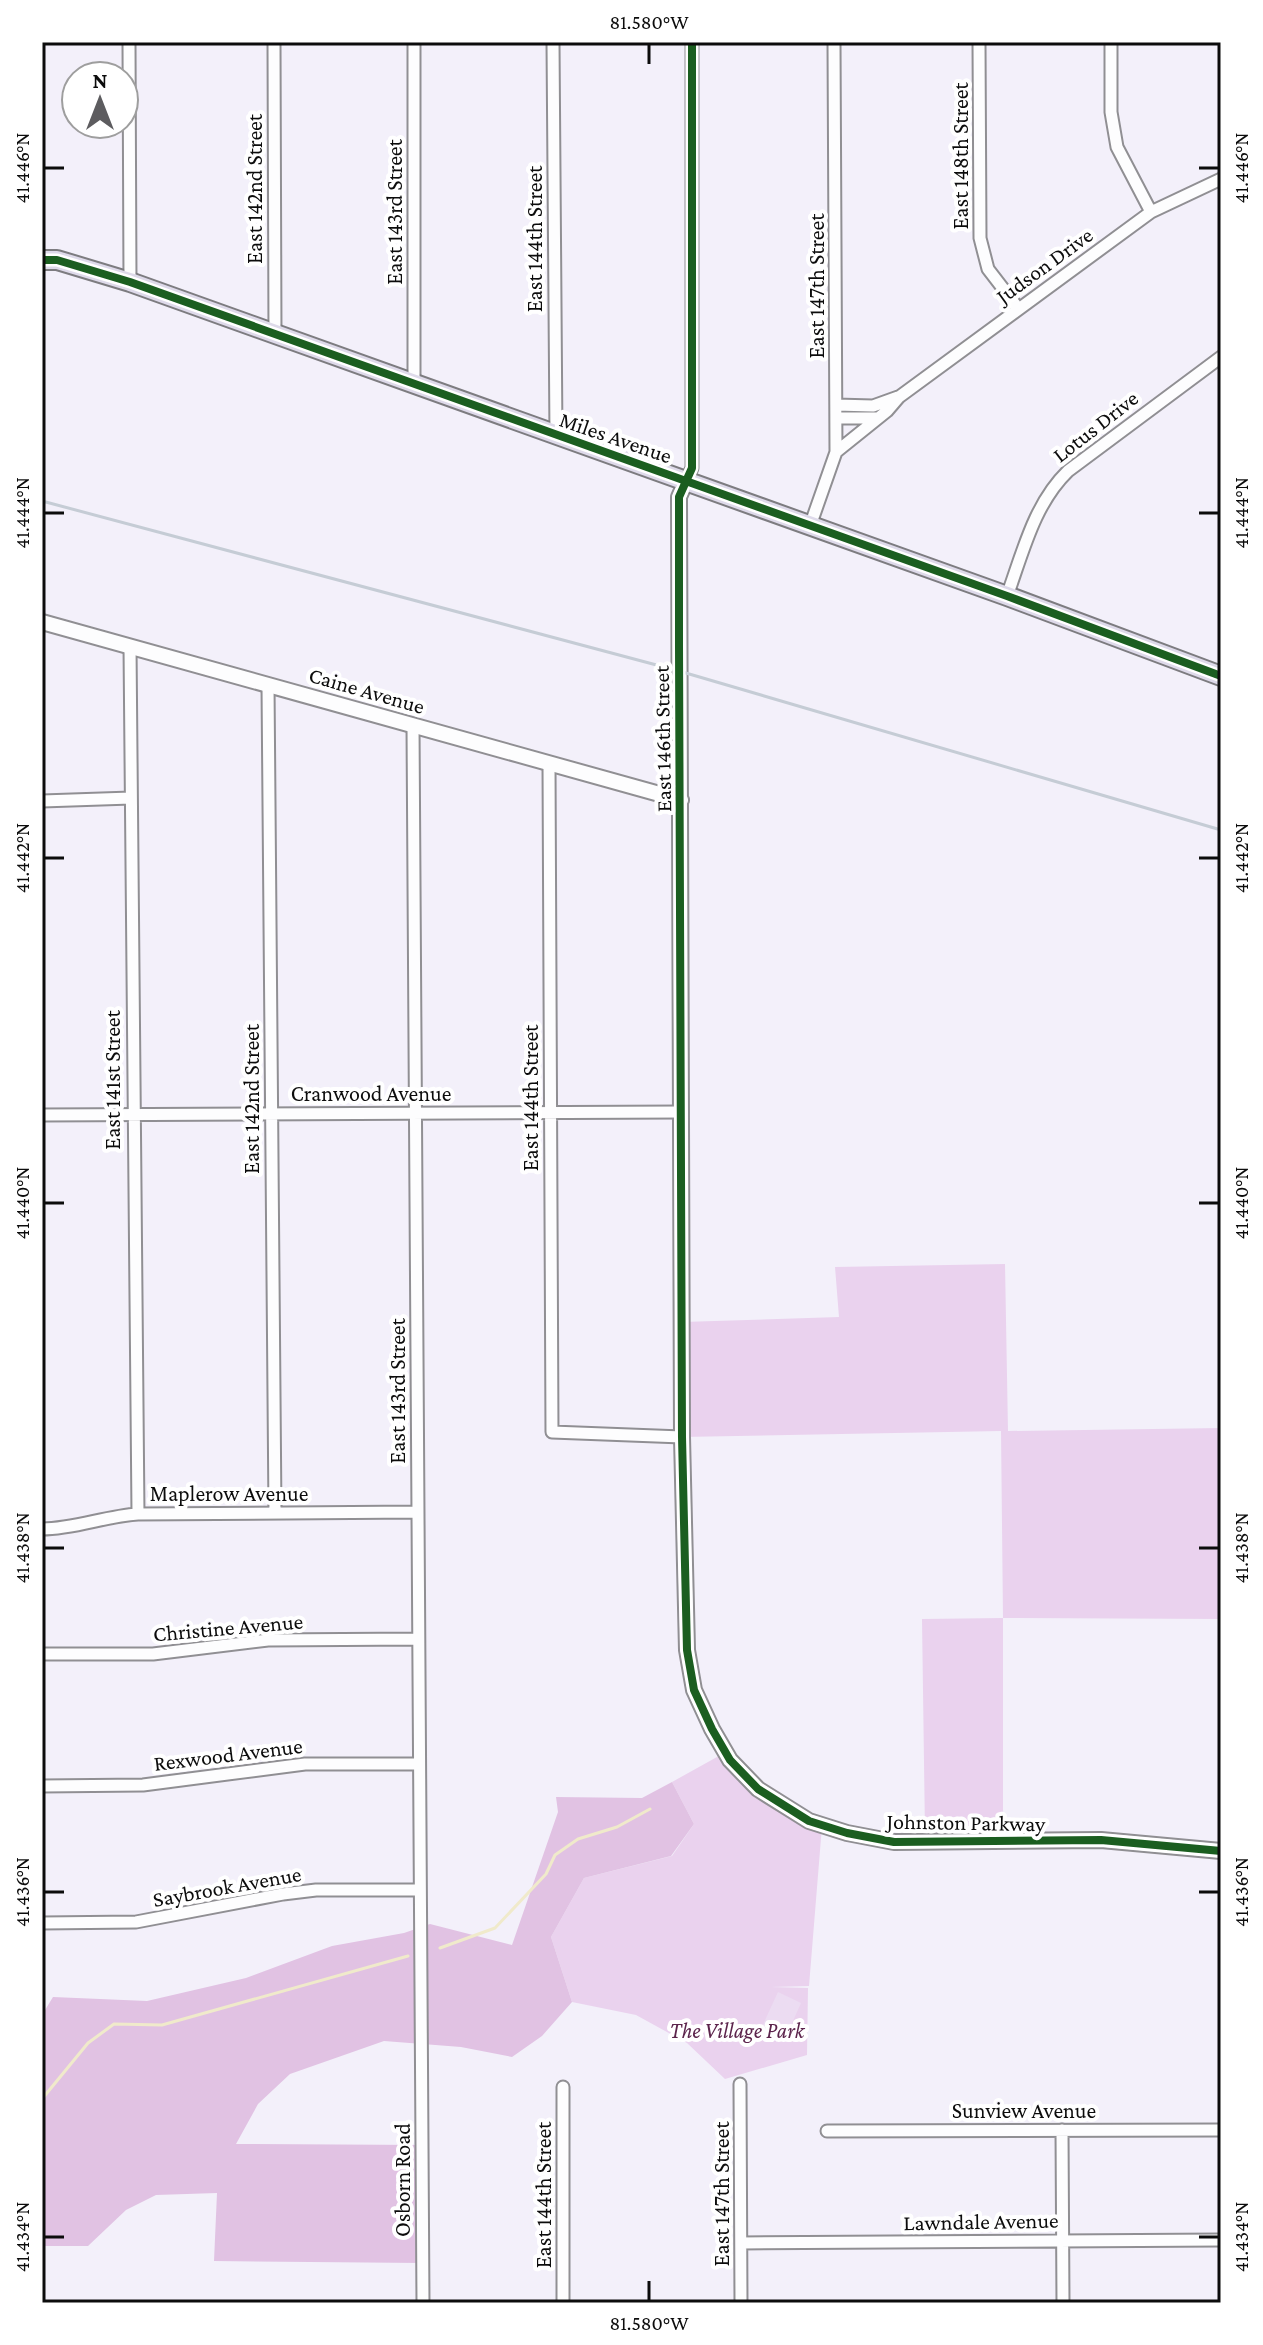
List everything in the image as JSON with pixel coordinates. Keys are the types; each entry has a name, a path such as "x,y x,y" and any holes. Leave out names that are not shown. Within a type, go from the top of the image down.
{"main road":[{"name":"Miles Avenue","path":"42,260 57,260 130,282 414,382 1221,676"}],"street":[{"path":"129,42 130,282"},
{"name":"East 142nd Street","path":"274,42 275,335"},
{"name":"East 143rd Street","path":"414,42 414,382"},
{"name":"East 144th Street","path":"553,42 556,436"},
{"name":"East 146th Street","path":"682,1437 679,497 692,468 692,42"},
{"name":"East 147th Street","path":"810,526 836,452 834,42"},
{"name":"East 148th Street","path":"979,42 980,238 988,269 1018,308"},
{"path":"1111,42 1111,112 1117,147 1151,212"},
{"name":"Judson Drive","path":"836,452 899,397 1151,212 1221,179"},
{"name":"Lotus Drive","path":"1007,596 1036,517 1051,487 1221,357"},
{"name":"Judson Drive","path":"836,411 873,406 899,397"},
{"path":"836,411 877,418"},
{"name":"Caine Avenue","path":"42,622 681,800"},
{"name":"East 141st Street","path":"130,646 138,1514"},
{"name":"East 142nd Street","path":"268,685 275,1513"},
{"name":"East 143rd Street","path":"413,725 421,2057"},
{"name":"East 144th Street","path":"549,764 552,1432 682,1437"},
{"path":"42,801 131,798"},
{"name":"Cranwood Avenue","path":"42,1115 682,1112"},
{"name":"Johnston Parkway","path":"682,1437 687,1650 694,1690 730,1760 758,1789 809,1821 847,1833 894,1842 1101,1840 1221,1851"},
{"name":"Maplerow Avenue","path":"42,1529 74,1528 118,1515 138,1514 417,1512"},
{"name":"Christine Avenue","path":"42,1654 153,1654 268,1640 418,1639"},
{"name":"Rexwood Avenue","path":"42,1786 143,1785 305,1764 419,1764"},
{"name":"Saybrook Avenue","path":"42,1923 136,1922 316,1890 420,1890"},
{"name":"Osborn Road","path":"421,2057 423,2303"},
{"name":"East 147th Street","path":"740,2084 741,2303"},
{"name":"East 144th Street","path":"563,2087 563,2303"},
{"path":"1062,2130 1063,2303"},
{"name":"Sunview Avenue","path":"827,2131 1221,2130"},
{"name":"Lawndale Avenue","path":"742,2243 1221,2240"}],"green space":[{"path":"1005,1264 1008,1431 1221,1428 1221,1619 1003,1618 1001,1431 682,1437 682,1322 839,1317 835,1267"},
{"path":"1003,1618 1003,1833 925,1833 922,1619"},
{"name":"The Village Park","path":"726,1752 758,1789 822,1826 809,1986 771,1987 808,1988 807,2055 725,2079 687,2043 636,2015 572,2002 551,1937 584,1878 672,1856 694,1824 672,1782"}],"shaded area":[{"path":"672,1782 694,1824 671,1856 584,1878 551,1937 572,2002 542,2036 512,2057 461,2047 384,2041 290,2074 258,2104 236,2144 422,2145 422,2263 214,2261 217,2193 156,2195 126,2210 88,2246 42,2246 42,2015 53,1997 147,2001 246,1978 332,1946 404,1933 430,1924 512,1945 558,1812 556,1797 642,1798"},
{"path":"778,1992 801,2003 784,2041 760,2031"}],"waterway":[{"path":"440,1948 495,1928 546,1874 555,1855 578,1839 617,1827 650,1809"},
{"path":"42,2099 88,2043 114,2024 162,2025 408,1956"}],"railway":[{"path":"42,501 679,671 1221,830"}],"cycle path":[{"path":"692,42 692,468 679,497 679,646 682,1437 687,1650 694,1690 730,1760 758,1789 809,1821 847,1833 894,1842 1101,1840 1221,1851"},
{"path":"42,260 57,260 130,282 1007,596 1221,676"}]}
